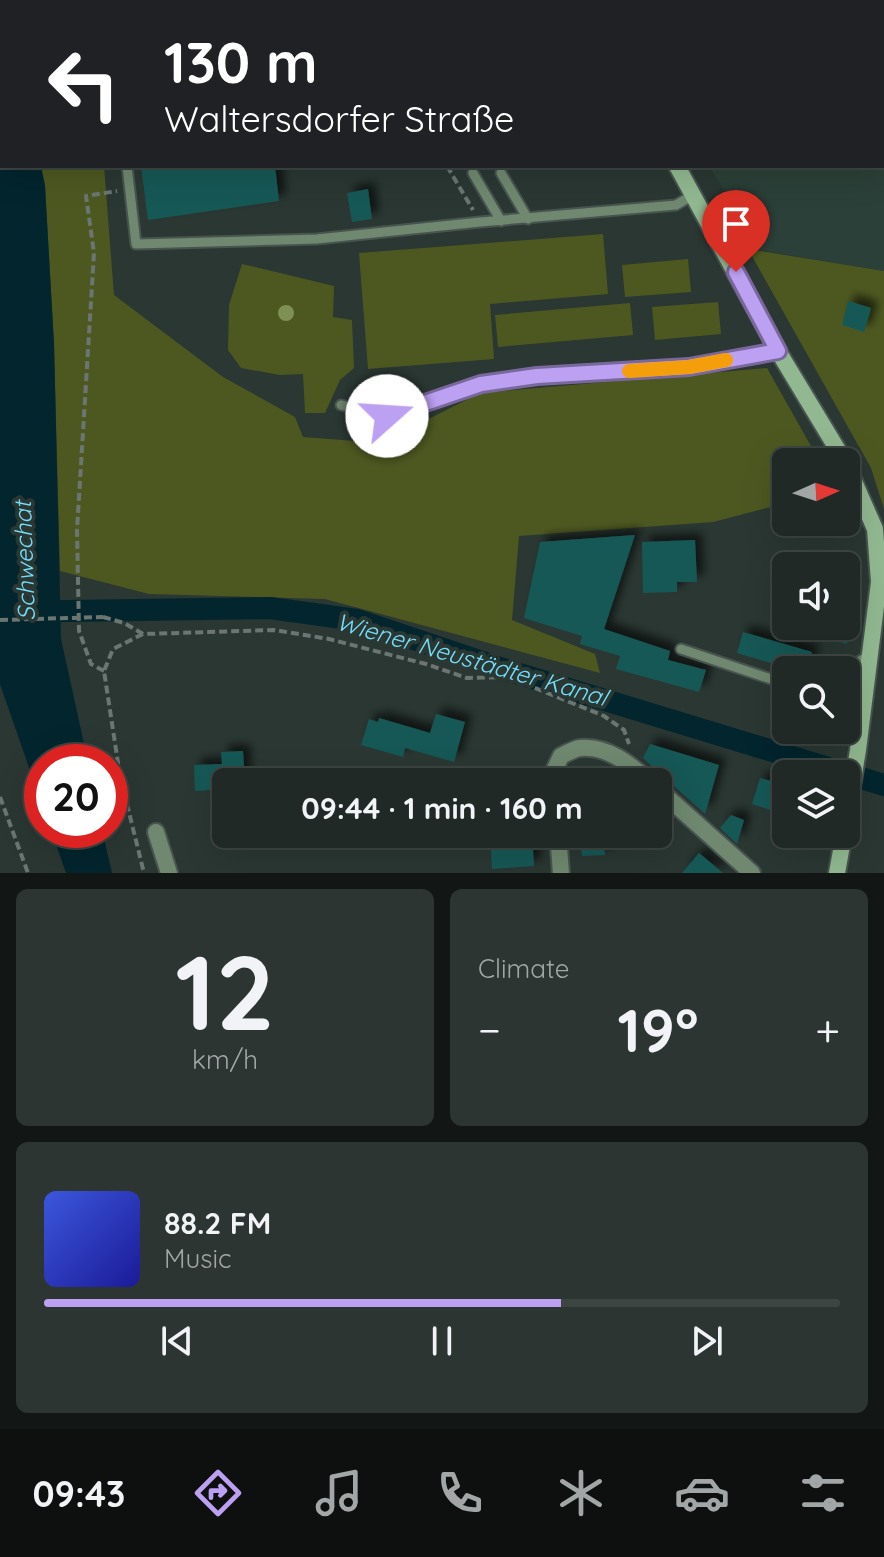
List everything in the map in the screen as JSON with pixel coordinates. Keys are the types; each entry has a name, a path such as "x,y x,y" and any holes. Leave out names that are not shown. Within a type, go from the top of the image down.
{"street":[{"path":"678,168 778,351 837,448"},
{"path":"856,760 879,582 875,529 860,495"},
{"path":"555,768 561,756 578,748 599,750 635,768"},
{"path":"672,802 752,873"},
{"path":"156,832 169,873"},
{"path":"559,848 561,873"},
{"path":"837,873 841,848"}],"lane":[{"path":"127,168 136,244 317,239 676,205 694,194"},
{"path":"473,173 501,221"},
{"path":"501,173 528,219"},
{"path":"341,405 387,416 481,384 537,376 689,367 778,351"},
{"path":"681,649 772,679"},
{"path":"860,661 871,654"}],"path":[{"path":"448,168 480,222"},
{"path":"104,671 91,664 79,631 77,530 94,253 86,196 128,189"},
{"path":"0,620 103,617 124,623 143,634"},
{"path":"144,873 120,776 104,671 113,649 143,634 274,630 329,639 467,678 508,677 604,716 624,730 629,744 628,762"},
{"path":"0,797 28,873"}],"shaded area":[{"path":"710,168 884,168 884,271 748,248 735,208"}],"green space":[{"path":"41,168 104,168 114,295 223,377 295,417 303,437 381,443 480,393 767,368 812,448 772,448 772,507 713,522 519,536 512,620 595,654 600,673 325,599 149,594 60,571 54,344"},
{"path":"603,234 608,294 490,304 494,359 368,369 359,253"},
{"path":"748,249 884,271 884,509 871,468"},
{"path":"688,259 691,292 625,297 622,265"},
{"path":"242,264 334,286 333,317 352,320 354,368 340,380 325,413 305,413 303,374 280,375 241,368 228,350 229,305"},
{"path":"718,302 721,334 655,340 652,307"},
{"path":"630,303 633,335 498,347 495,315"}],"water":[{"name":"Schwechat","path":"0,168 41,168 45,186 54,344 61,639 84,744 24,744 24,753 0,684"},
{"path":"57,848 106,848 112,873 66,873"}],"building":[{"path":"141,168 275,168 279,201 148,220"},
{"path":"368,189 372,219 352,222 347,193"},
{"path":"848,301 871,308 864,332 842,325"},
{"path":"635,535 604,629 670,651 668,660 706,670 699,692 616,669 620,656 580,644 582,636 524,618 540,542"},
{"path":"695,540 697,582 677,582 677,592 643,593 642,542"},
{"path":"743,632 812,652 811,656 772,656 772,663 737,653"},
{"path":"436,714 465,722 454,762 405,748 403,757 361,745 369,719 378,722 379,718 430,733"},
{"path":"650,744 719,765 705,814 672,784 672,768 654,768 643,758"},
{"path":"243,751 244,768 212,768 212,790 195,791 194,765 222,764 221,752"},
{"path":"760,778 772,781 772,810 752,804"},
{"path":"731,815 744,820 737,844 720,828"},
{"path":"491,848 533,848 534,866 492,869"},
{"path":"581,848 604,848 605,855 582,856"},
{"path":"699,853 723,873 682,873"}],"waterway":[{"name":"Wiener Neustädter Kanal","path":"0,612 270,608 357,620 500,668 884,785"}],"slow traffic":[{"path":"629,371 689,367 726,360"}],"route":[{"path":"387,416 481,384 537,376 689,367 778,351 736,272"}]}
